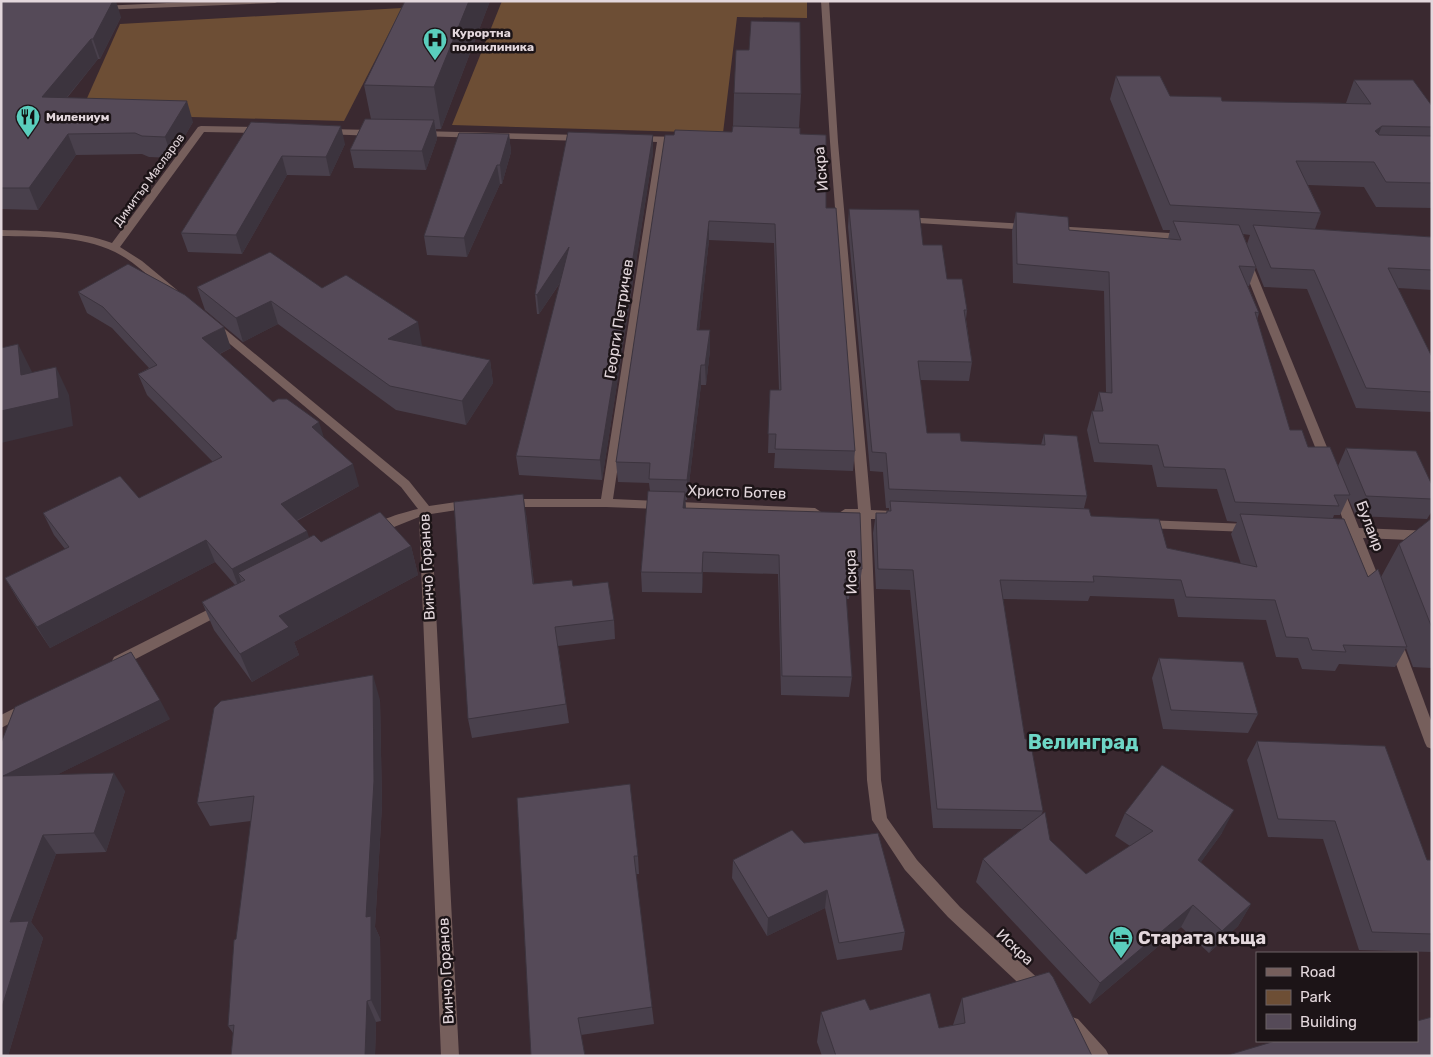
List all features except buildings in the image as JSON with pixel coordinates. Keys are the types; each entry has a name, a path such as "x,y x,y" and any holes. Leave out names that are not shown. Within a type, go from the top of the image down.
{"street":[{"path":"93,8 275,1"},
{"name":"Искра","path":"825,1 830,142 846,217 865,514 874,780 880,820 911,865 948,905 1043,996"},
{"name":"Димитър Масларов","path":"114,248 201,128 270,130"},
{"path":"319,131 388,133"},
{"path":"407,134 593,138"},
{"path":"623,139 691,140"},
{"name":"Георги Петричев","path":"606,503 662,140"},
{"path":"891,219 1198,237"},
{"path":"1,233 76,236 114,248 137,262 183,300"},
{"name":"Булаир","path":"1242,249 1356,533 1382,606"},
{"name":"Винчо Горанов","path":"206,319 405,484 425,509 450,1056"},
{"name":"Христо Ботев","path":"364,535 391,521 425,509 487,503 606,503 904,515"},
{"path":"1130,524 1257,529"},
{"path":"1326,532 1432,536"},
{"path":"108,667 232,603"},
{"path":"1392,633 1432,743"},
{"path":"1,722 37,704"},
{"path":"1062,1016 1100,1056"}],"green space":[{"path":"502,1 807,1 807,18 737,17 723,133 452,125"},
{"path":"402,8 344,121 80,114 120,24"}],"place":[{"name":"Курортна поликлиника","path":"435,61"},
{"name":"Милениум","path":"28,138"},
{"name":"Старата къща","path":"1121,959"}],"district":[{"name":"Велинград","path":"1083,742"}]}
